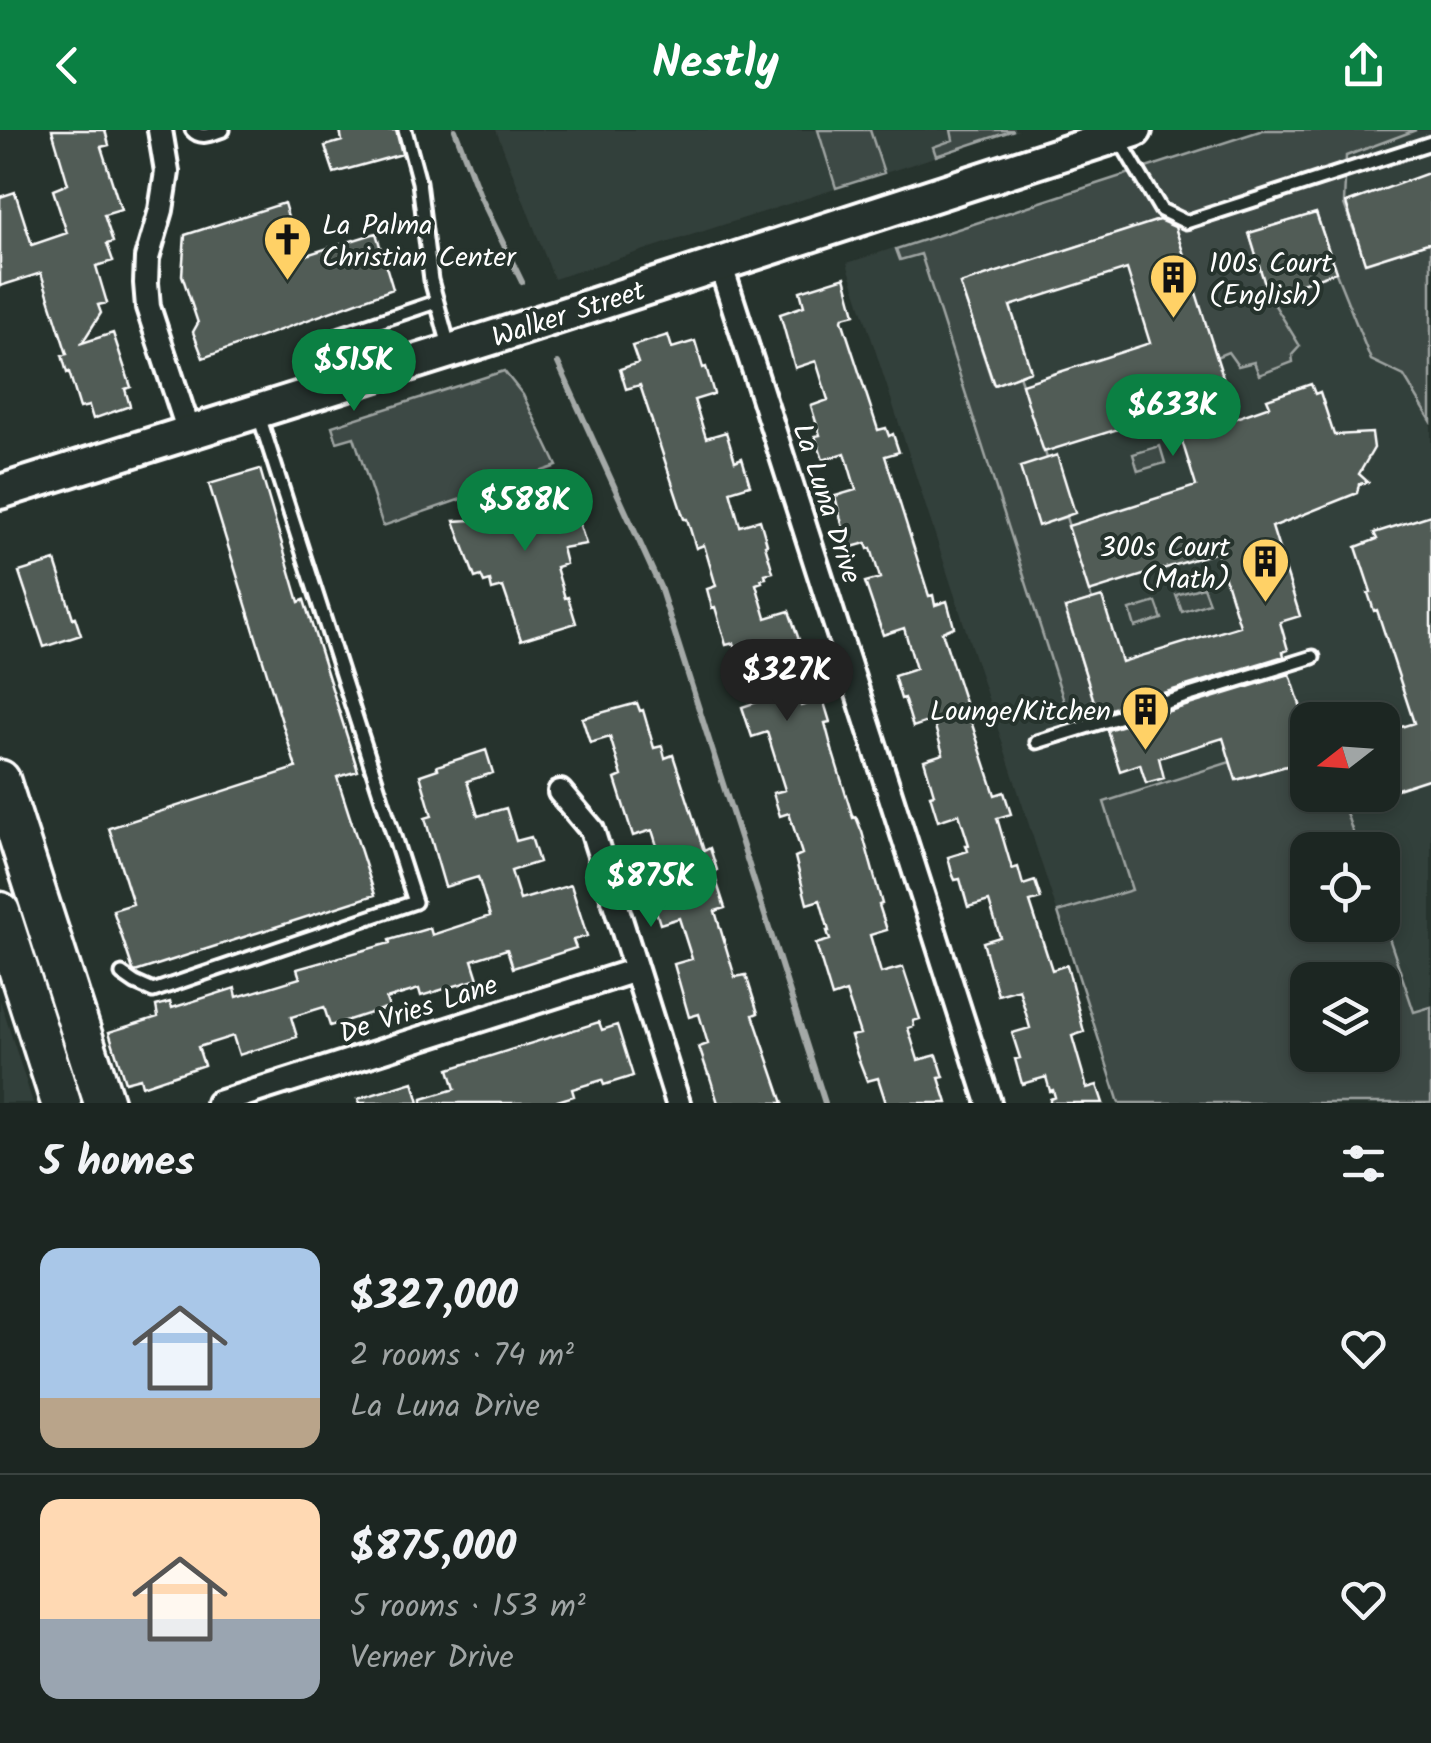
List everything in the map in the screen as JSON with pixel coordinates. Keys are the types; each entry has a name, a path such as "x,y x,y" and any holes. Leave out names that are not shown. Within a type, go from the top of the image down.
{"main road":[{"name":"Walker Street","path":"0,492 1126,133"},
{"path":"0,780 104,1103"},
{"path":"0,912 61,1103"}],"street":[{"path":"160,130 168,172 147,258 148,307 189,432"},
{"name":"La Luna Drive","path":"720,263 989,1103"},
{"path":"560,792 592,830 678,1103"},
{"name":"De Vries Lane","path":"218,1103 636,970"}],"lane":[{"path":"192,130 204,136 223,130"},
{"path":"404,130 419,182 430,280 451,351"},
{"path":"1126,133 1161,210 1186,222 1431,144"},
{"path":"351,382 341,334 436,302"},
{"path":"122,974 153,990 414,902 258,412"},
{"path":"1037,742 1312,656"}],"shaded area":[{"path":"496,130 1019,130 554,279"},
{"path":"818,130 870,130 884,173 836,188"},
{"path":"951,130 1014,130 936,156 933,147 953,140"},
{"path":"1263,130 1416,130 1346,156 1344,204 1366,263 1431,242 1431,421 1404,376 1371,360 1316,213 1249,233 1268,294 1300,346 1292,355 1293,362 1259,375 1254,362 1238,366 1228,352 1216,357 1171,216 960,284 993,384 1019,375 1047,458 1039,525 1066,517 1092,600 1065,609 1097,711 1071,723 921,254 900,260 896,249"},
{"path":"1265,130 1431,130 1431,1103 1119,1103 847,263"},
{"path":"504,371 523,395 557,466 383,526 354,437 337,442 332,426"},
{"path":"1160,446 1165,463 1138,471 1133,454"},
{"path":"1203,587 1209,603 1182,612 1176,595"},
{"path":"1156,602 1162,619 1135,627 1130,610"},
{"path":"1230,762 1237,780 1290,765 1290,812 1346,812 1353,832 1290,832 1290,942 1390,942 1397,962 1290,962 1290,1072 1400,1072 1400,970 1414,1012 1431,1007 1431,1103 1119,1103 1058,912 1132,890 1104,802"},
{"path":"0,1000 33,1103 0,1103"}],"building":[{"path":"52,130 105,130 109,145 101,147 121,210 104,215 113,242 107,244 113,261 96,266 107,303 98,305 101,313 82,343 113,333 131,387 125,389 130,406 93,419 89,406 80,408 67,373 62,355 67,354 41,273 0,286 0,197 15,192 32,245 67,233 53,190 68,184"},
{"path":"340,130 396,130 402,154 334,173 325,146 342,141"},
{"path":"1431,172 1431,242 1365,263 1346,203"},
{"name":"La Palma Christian Center","path":"284,203 300,257 376,233 393,289 203,358 193,332 198,323 182,275 185,235"},
{"path":"1316,213 1336,272 1268,294 1249,233"},
{"path":"1159,220 1175,227 1236,418 1270,406 1267,399 1311,384 1315,394 1320,392 1334,435 1372,433 1374,448 1359,474 1368,482 1359,484 1357,493 1272,527 1300,616 1280,622 1288,650 1283,652 1284,656 1101,712 1097,711 1065,608 1102,597 1122,662 1240,626 1217,552 1089,592 1068,526 1196,486 1173,412 1044,452 1032,417 1022,384 1150,343 1127,269 1010,306 1031,371 994,385 960,284"},
{"path":"845,277 855,314 842,320 878,430 886,428 889,436 893,434 899,452 885,456 929,596 933,595 935,605 947,601 954,627 942,632 995,795 1004,792 1011,814 997,818 1012,869 1018,867 1023,885 1035,881 1041,899 1030,902 1052,970 1067,965 1084,1032 1072,1036 1087,1088 1097,1085 1103,1103 1050,1103 1055,1097 1046,1077 1022,1084 1015,1059 1020,1058 1012,1033 1030,1028 1019,989 998,995 983,942 1000,937 989,901 968,907 960,879 955,880 952,873 948,857 968,851 969,845 959,814 938,821 924,760 943,754 933,720 913,727 894,676 916,669 904,628 883,635 865,582 880,578 871,548 866,543 848,548 835,496 856,490 845,453 823,460 811,406 828,400 816,361 795,368 780,314 804,306 800,291"},
{"path":"668,335 672,348 695,341 703,368 706,367 714,394 694,400 706,438 726,432 735,461 742,458 750,485 730,491 740,526 760,520 767,544 773,572 756,584 766,618 789,611 807,663 790,668 801,706 823,699 833,753 853,818 856,817 862,832 882,904 879,905 887,930 870,935 881,973 903,967 920,1019 908,1028 918,1060 937,1055 947,1103 886,1103 878,1078 867,1081 857,1055 851,1036 860,1034 846,992 832,997 816,944 830,940 829,931 820,900 807,904 795,857 802,854 789,813 780,816 773,793 785,790 767,732 752,737 742,707 757,702 741,651 734,643 726,645 707,589 716,586 704,545 696,548 684,519 640,385 626,389 620,369 638,363 632,346"},
{"path":"1057,455 1075,513 1038,526 1020,467"},
{"path":"260,469 299,602 304,600 358,771 337,777 375,895 135,972 113,910 133,904 109,828 296,768 209,484"},
{"path":"557,483 562,501 571,498 586,544 562,548 566,564 556,567 576,623 521,640 503,587 492,590 490,581 484,583 481,576 475,578 454,521 470,520 468,510 516,497 515,490 533,494 532,491"},
{"path":"1431,515 1431,778 1400,788 1400,727 1414,723 1368,593 1371,592 1356,547 1377,539 1374,533"},
{"path":"55,561 81,635 44,647 19,572"},
{"path":"1290,674 1299,702 1290,702 1290,765 1236,780 1223,738 1159,758 1164,778 1146,783 1140,764 1120,771 1107,730"},
{"path":"637,703 643,710 654,748 662,746 665,758 673,755 704,851 710,848 725,908 715,911 735,977 746,975 758,1013 753,1015 783,1103 718,1103 699,1047 708,1044 699,1014 689,1017 674,964 692,959 679,918 660,924 642,865 661,859 652,830 633,836 615,779 622,776 610,737 590,743 582,718"},
{"path":"486,750 493,773 467,781 478,816 506,808 516,841 531,837 539,862 511,871 520,900 571,885 587,936 573,940 576,948 513,968 507,949 472,960 478,979 421,996 419,989 386,999 389,1007 330,1026 324,1007 291,1017 297,1037 239,1055 233,1036 198,1047 204,1065 142,1086 140,1078 125,1082 109,1032 158,1017 156,1006 170,1002 172,1008 235,988 237,997 300,978 297,969 430,928 432,935 490,916 478,877 445,887 425,818 432,816 420,775"},
{"path":"599,1022 602,1030 617,1025 633,1076 572,1089 574,1096 551,1103 422,1103 422,1099 455,1089 449,1069"},
{"path":"413,1082 419,1103 359,1103 358,1099"}],"waterway":[{"path":"455,130 481,198 522,282"},
{"path":"558,363 660,587 825,1103"}],"place":[{"name":"La Palma Christian Center","path":"287,282"},
{"name":"100s Court (English)","path":"1174,320"},
{"name":"300s Court (Math)","path":"1265,604"},
{"name":"Lounge/Kitchen","path":"1146,752"}]}
